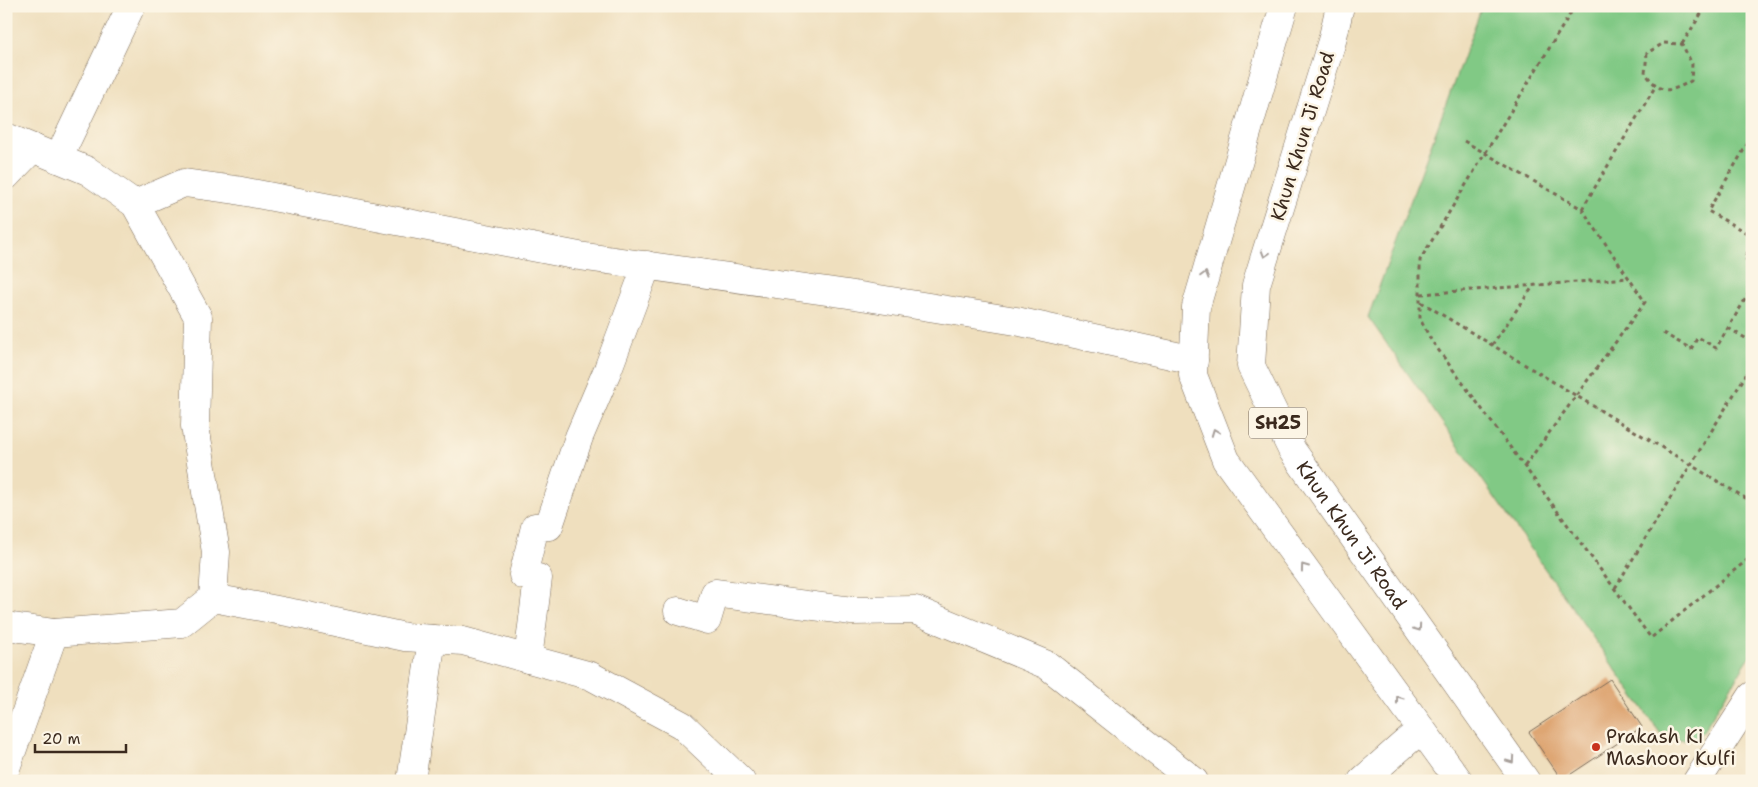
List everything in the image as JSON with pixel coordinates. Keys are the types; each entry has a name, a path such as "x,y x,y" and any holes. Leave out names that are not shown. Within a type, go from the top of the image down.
{"street":[{"path":"58,159 131,6"},
{"path":"1284,6 1196,307 1193,375 1226,460 1459,781"},
{"name":"Khun Khun Ji Road","path":"1340,6 1332,41 1256,285 1251,366 1292,450 1526,781"},
{"path":"6,137 88,170 135,204 198,316 195,426 216,552 213,598 182,623 54,633 6,626"},
{"path":"6,176 32,148"},
{"path":"135,204 184,183 236,190 580,256 1016,321 1194,360"},
{"path":"528,659 538,578 523,575 535,527 549,526 579,438 608,369 647,266"},
{"path":"678,611 707,620 715,593 852,610 915,610 1047,665 1194,781"},
{"path":"213,598 405,637 463,642 591,676 682,725 741,781"},
{"path":"6,768 54,633"},
{"path":"410,781 432,639"},
{"path":"1697,781 1752,696"},
{"path":"1362,781 1421,729"}],"path":[{"path":"1575,6 1420,260 1420,319 1431,340 1651,638 1752,556"},
{"path":"1682,44 1706,6"},
{"path":"1664,42 1682,44 1692,64 1691,81 1672,90 1655,87 1645,73 1647,53 1664,42"},
{"path":"1582,209 1655,87"},
{"path":"1752,136 1708,211 1752,236"},
{"path":"1464,140 1582,209 1645,302 1574,396 1524,467"},
{"path":"1752,246 1744,258 1752,263"},
{"path":"1421,294 1630,278"},
{"path":"1492,345 1532,287"},
{"path":"1663,333 1691,349 1698,337 1716,348 1752,289"},
{"path":"1420,302 1752,502"},
{"path":"1728,328 1752,342"},
{"path":"1615,588 1752,365"}],"green space":[{"path":"1482,6 1752,6 1752,653 1698,739 1665,740 1368,317"}],"building":[{"path":"1610,679 1642,727 1562,780 1529,732"}],"place":[{"name":"Prakash Ki Mashoor Kulfi","path":"1596,747"}]}
